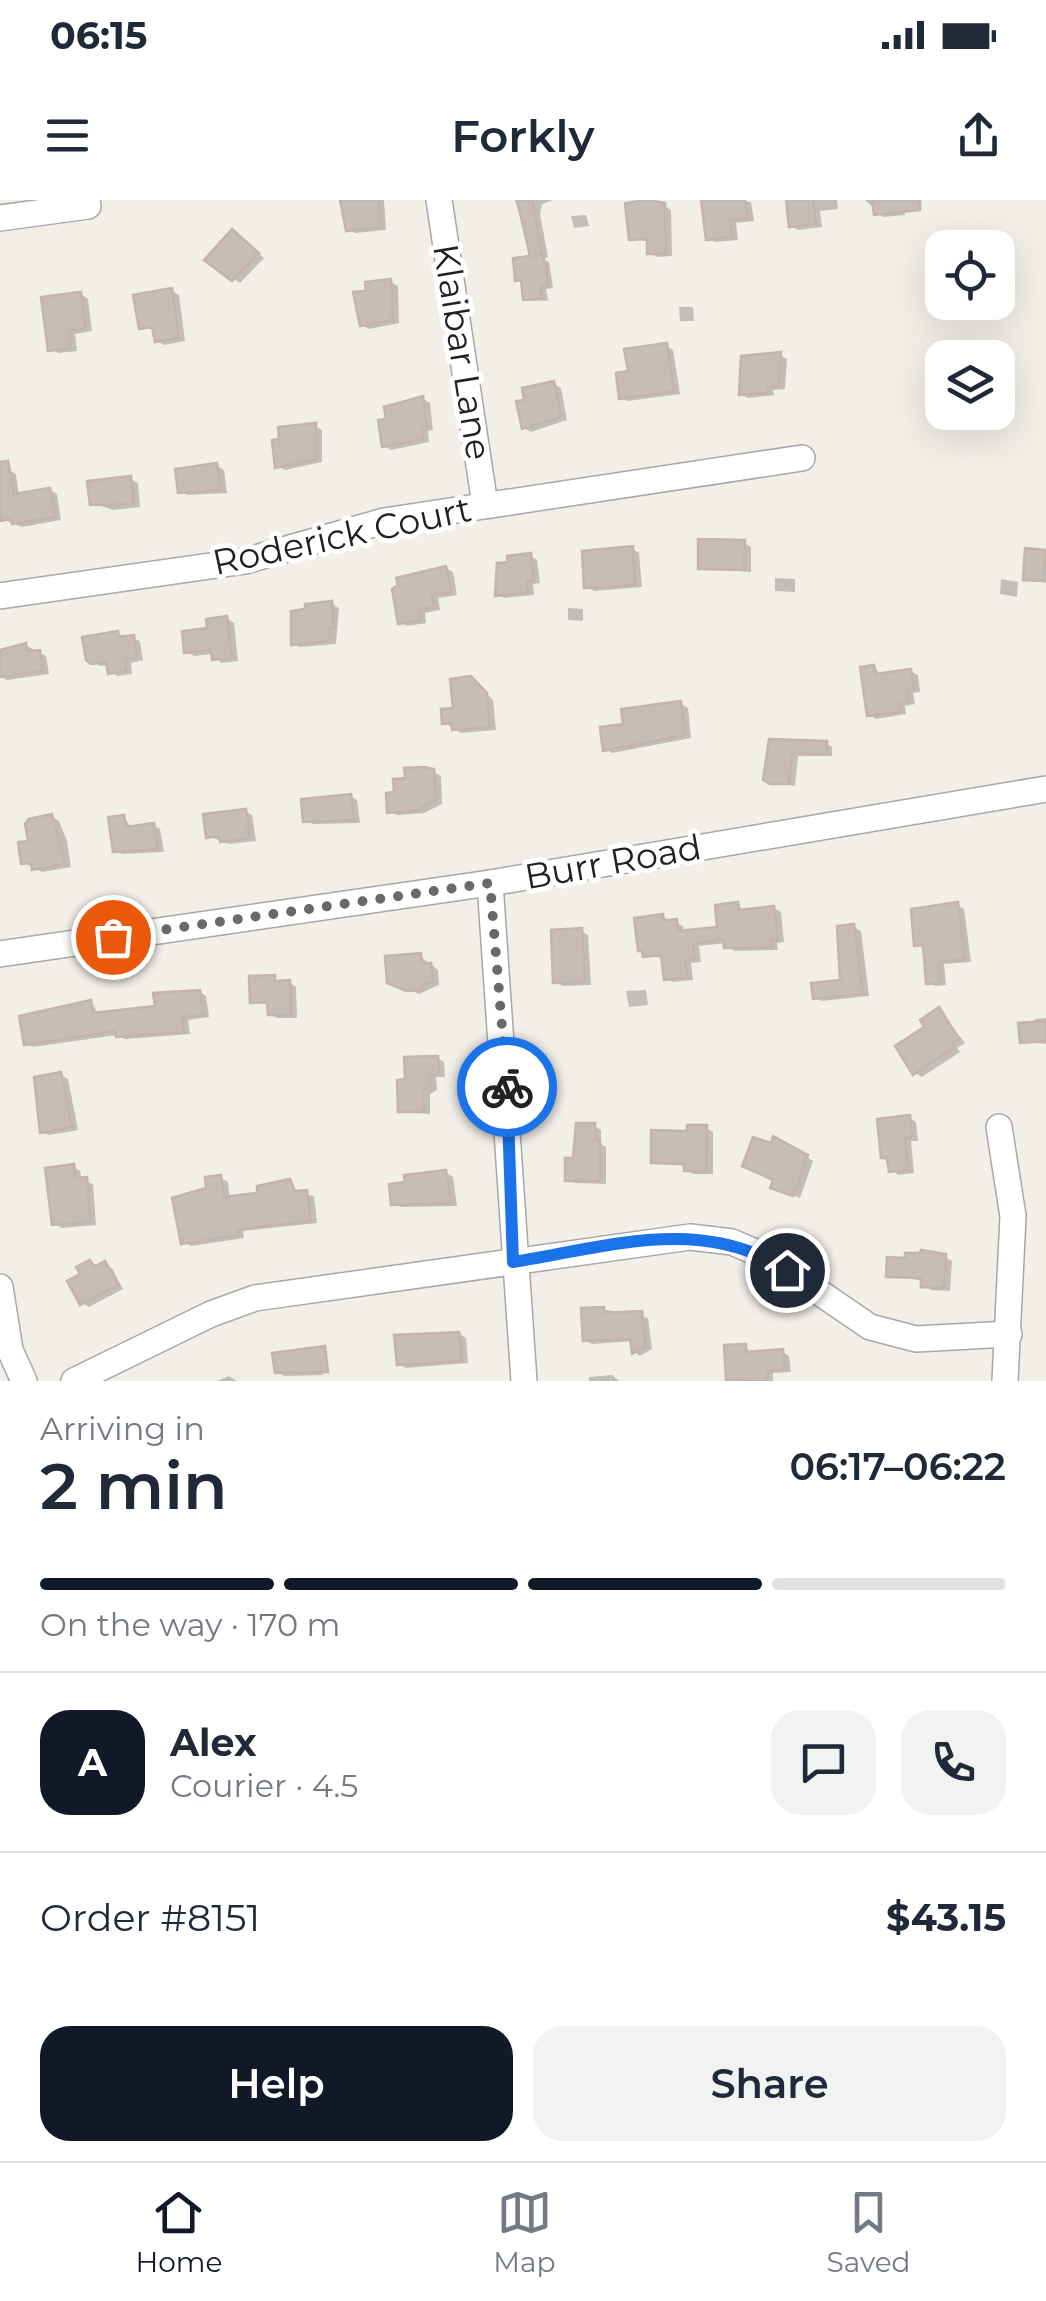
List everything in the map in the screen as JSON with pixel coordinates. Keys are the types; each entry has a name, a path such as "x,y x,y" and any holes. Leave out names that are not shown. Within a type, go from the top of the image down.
{"street":[{"path":"0,218 88,206 87,200"},
{"name":"Klaibar Lane","path":"439,200 485,504"},
{"name":"Roderick Court","path":"0,596 245,561 354,527 485,504 802,458"},
{"name":"Burr Road","path":"0,954 490,883 1046,789"},
{"path":"490,883 509,1104 513,1262 524,1381"},
{"path":"999,1127 1013,1216 1005,1381"},
{"path":"74,1381 211,1314 255,1298 690,1237 732,1242 769,1258 870,1327 916,1339 1009,1334"},
{"path":"0,1287 10,1350 24,1381"}],"building":[{"path":"340,200 379,200 380,227 346,231"},
{"path":"517,200 532,200 542,254 534,256 542,255 546,265 548,286 541,286 542,299 523,300 521,280 515,281 513,258 530,256"},
{"path":"701,200 745,200 748,218 730,220 732,237 706,240"},
{"path":"786,200 813,200 816,224 789,227"},
{"path":"872,200 920,200 920,210 874,215"},
{"path":"625,203 665,203 666,254 647,254 647,239 629,240"},
{"path":"232,229 259,253 232,281 204,260"},
{"path":"391,279 393,320 360,326 353,292 366,291 365,282"},
{"path":"172,288 179,338 155,342 152,327 139,329 133,295"},
{"path":"81,292 86,328 69,331 71,348 48,351 41,297"},
{"path":"667,343 674,391 619,399 616,373 628,371 624,349"},
{"path":"781,352 779,386 767,387 768,393 739,395 741,356"},
{"path":"554,381 561,417 522,429 516,401 524,400 522,388"},
{"path":"423,396 427,427 422,428 423,439 382,447 378,420 386,419 384,407"},
{"path":"316,423 316,459 275,468 272,440 279,439 278,427"},
{"path":"8,461 14,494 50,488 56,517 12,524 11,519 0,521 0,462"},
{"path":"217,463 221,490 178,493 175,469"},
{"path":"131,476 134,504 90,505 87,481"},
{"path":"698,539 745,540 744,570 698,569"},
{"path":"633,546 635,585 584,588 582,551"},
{"path":"1025,548 1046,550 1043,581 1023,580"},
{"path":"531,553 534,580 527,581 528,592 495,596 497,563 508,562 507,556"},
{"path":"446,566 451,592 432,595 434,607 419,610 421,620 398,624 392,589 398,585 396,578"},
{"path":"332,601 334,627 329,628 330,641 291,645 291,611 305,609 305,604"},
{"path":"227,616 232,658 212,660 211,650 184,653 182,631 207,628 206,619"},
{"path":"118,631 119,637 134,635 137,657 125,660 126,671 108,674 106,662 91,664 86,660 82,637"},
{"path":"26,643 27,651 40,650 43,671 0,677 0,650"},
{"path":"874,665 876,674 911,669 914,690 907,690 909,702 899,703 900,712 867,716 860,667"},
{"path":"471,676 487,693 490,727 452,730 451,723 442,724 441,709 453,708 450,679"},
{"path":"681,701 685,735 603,751 600,727 623,724 621,709"},
{"path":"769,739 827,741 827,754 792,753 789,784 770,784 763,780"},
{"path":"404,768 434,769 436,800 416,811 387,813 386,793 394,792 393,779 405,778"},
{"path":"351,794 354,820 303,822 301,799"},
{"path":"246,809 250,838 220,842 219,836 206,838 203,814"},
{"path":"52,814 65,864 32,870 31,863 21,864 18,842 28,841 25,824 29,819"},
{"path":"124,815 126,827 154,823 158,849 113,852 108,817"},
{"path":"738,902 739,910 774,906 778,939 771,940 772,947 724,948 723,939 693,944 695,959 685,960 687,977 664,980 661,955 643,957 642,951 638,951 634,918 663,914 664,921 677,919 678,931 717,927 715,905"},
{"path":"958,902 965,959 939,962 940,983 926,984 923,945 914,946 911,909"},
{"path":"854,924 863,994 813,999 811,983 840,980 837,926"},
{"path":"582,928 585,982 553,983 551,930"},
{"path":"421,953 422,964 431,963 433,983 422,984 422,990 406,991 387,983 385,956"},
{"path":"275,975 275,981 290,980 291,1015 268,1015 267,1002 250,1003 249,976"},
{"path":"200,990 204,1015 182,1017 184,1032 116,1037 115,1031 24,1045 19,1016 91,1000 93,1013 155,1006 153,993"},
{"path":"939,1007 959,1039 952,1043 955,1047 913,1075 895,1046 924,1027 920,1020"},
{"path":"1046,1021 1046,1041 1020,1043 1018,1023"},
{"path":"438,1056 439,1074 430,1075 431,1086 423,1090 424,1112 398,1112 397,1080 405,1079 404,1057"},
{"path":"61,1072 72,1127 40,1133 34,1077"},
{"path":"910,1115 912,1138 905,1138 908,1170 889,1172 887,1158 881,1158 877,1119"},
{"path":"576,1123 595,1123 595,1140 600,1140 600,1181 565,1181 565,1158 573,1158"},
{"path":"687,1125 707,1125 706,1172 684,1171 684,1164 651,1163 651,1130 687,1131"},
{"path":"773,1136 808,1155 793,1196 770,1188 773,1180 742,1166 753,1137 771,1143"},
{"path":"74,1164 76,1178 87,1177 90,1222 52,1225 45,1168"},
{"path":"446,1170 451,1203 391,1205 389,1184 405,1182 404,1175"},
{"path":"221,1175 224,1197 257,1193 257,1186 290,1179 295,1191 307,1190 311,1221 237,1229 238,1235 181,1244 172,1198 206,1188 205,1177"},
{"path":"921,1250 946,1254 944,1288 921,1287 921,1278 886,1277 887,1257 905,1258 905,1253"},
{"path":"90,1260 94,1267 105,1261 118,1285 80,1305 67,1281 80,1274 76,1267"},
{"path":"604,1307 604,1313 642,1311 646,1345 632,1354 630,1339 583,1341 581,1308"},
{"path":"459,1332 462,1361 397,1365 394,1335"},
{"path":"746,1344 746,1352 783,1349 785,1369 767,1371 767,1381 726,1380 724,1345"},
{"path":"325,1346 328,1372 275,1373 272,1353"}],"way so far":[{"path":"113,937 490,883 507,1087"}],"route":[{"path":"507,1087 513,1262 633,1242 690,1237 732,1242 787,1270"}]}
